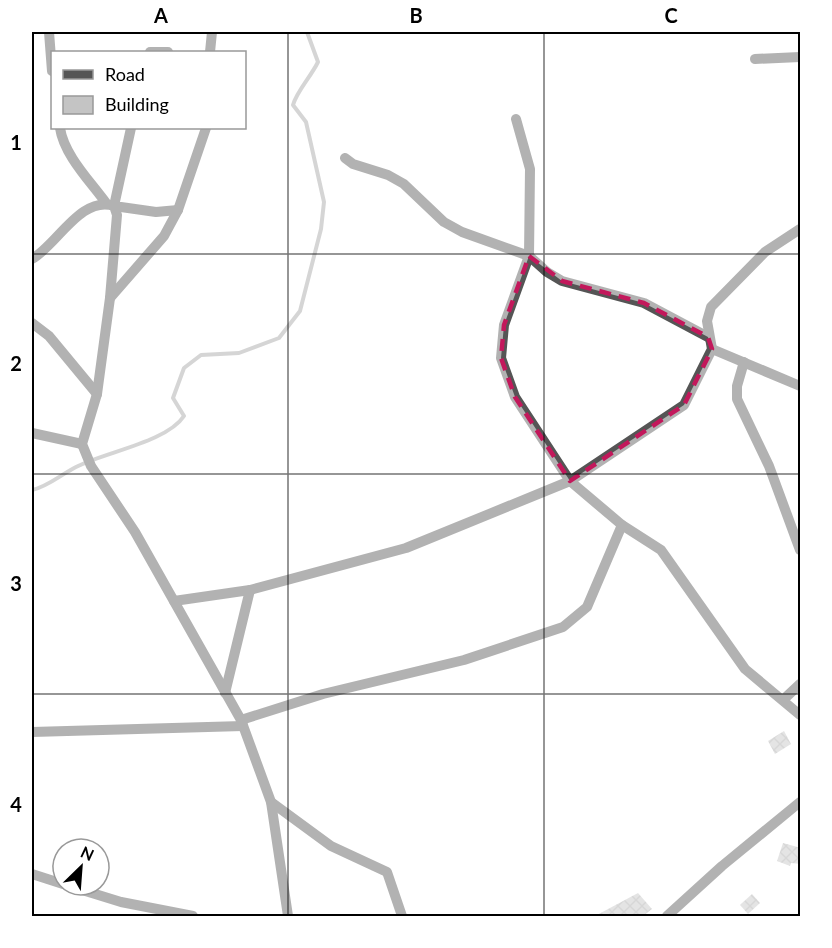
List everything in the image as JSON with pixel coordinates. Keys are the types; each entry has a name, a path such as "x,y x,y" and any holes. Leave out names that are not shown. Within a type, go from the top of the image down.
{"street":[{"path":"49,32 51,58"},
{"path":"210,51 212,32"},
{"path":"755,59 801,57"},
{"path":"516,119 530,169 529,256 504,324 501,358 514,397 570,481 622,525 661,550 745,669 801,715"},
{"path":"60,129 61,136 78,166 117,215 110,298 97,394 84,448 91,466 135,532 242,723 271,802 288,916"},
{"path":"110,204 131,129"},
{"path":"110,298 164,236 178,210 206,129"},
{"path":"345,158 353,164 404,184 444,222 462,232 529,256 547,272 562,281 644,303 708,337"},
{"path":"32,259 48,248 77,216 96,205 110,204 156,212 178,210"},
{"path":"174,601 250,590 406,548 570,481 684,405 712,349 706,321 711,307 765,252 801,229"},
{"path":"32,323 48,336 97,394"},
{"path":"712,349 801,386"},
{"path":"744,362 737,386 737,399 769,466 801,550"},
{"path":"32,433 84,448"},
{"path":"32,732 242,723 323,694 464,660 563,627 587,607 622,525"},
{"path":"225,693 250,590"},
{"path":"784,699 801,684"},
{"path":"271,802 331,846 387,872 402,916"},
{"path":"667,916 722,866 801,802"},
{"path":"32,874 51,880"},
{"path":"105,897 193,916"}],"highlighted area":[{"path":"529,256 562,281 644,303 708,337 712,349 684,405 570,481 515,397 501,358 504,325"}],"building":[{"path":"784,731 791,744 775,754 768,741"},
{"path":"783,843 801,848 801,864 791,863 790,866 777,861"},
{"path":"638,893 652,909 643,916 595,916"},
{"path":"752,894 760,903 748,914 740,905"}],"waterway":[{"path":"32,490 88,462 150,440 176,425 184,416 173,398 184,368 201,355 239,353 279,338 300,311 321,229 324,202 306,122 293,105 318,62 307,32"}]}
